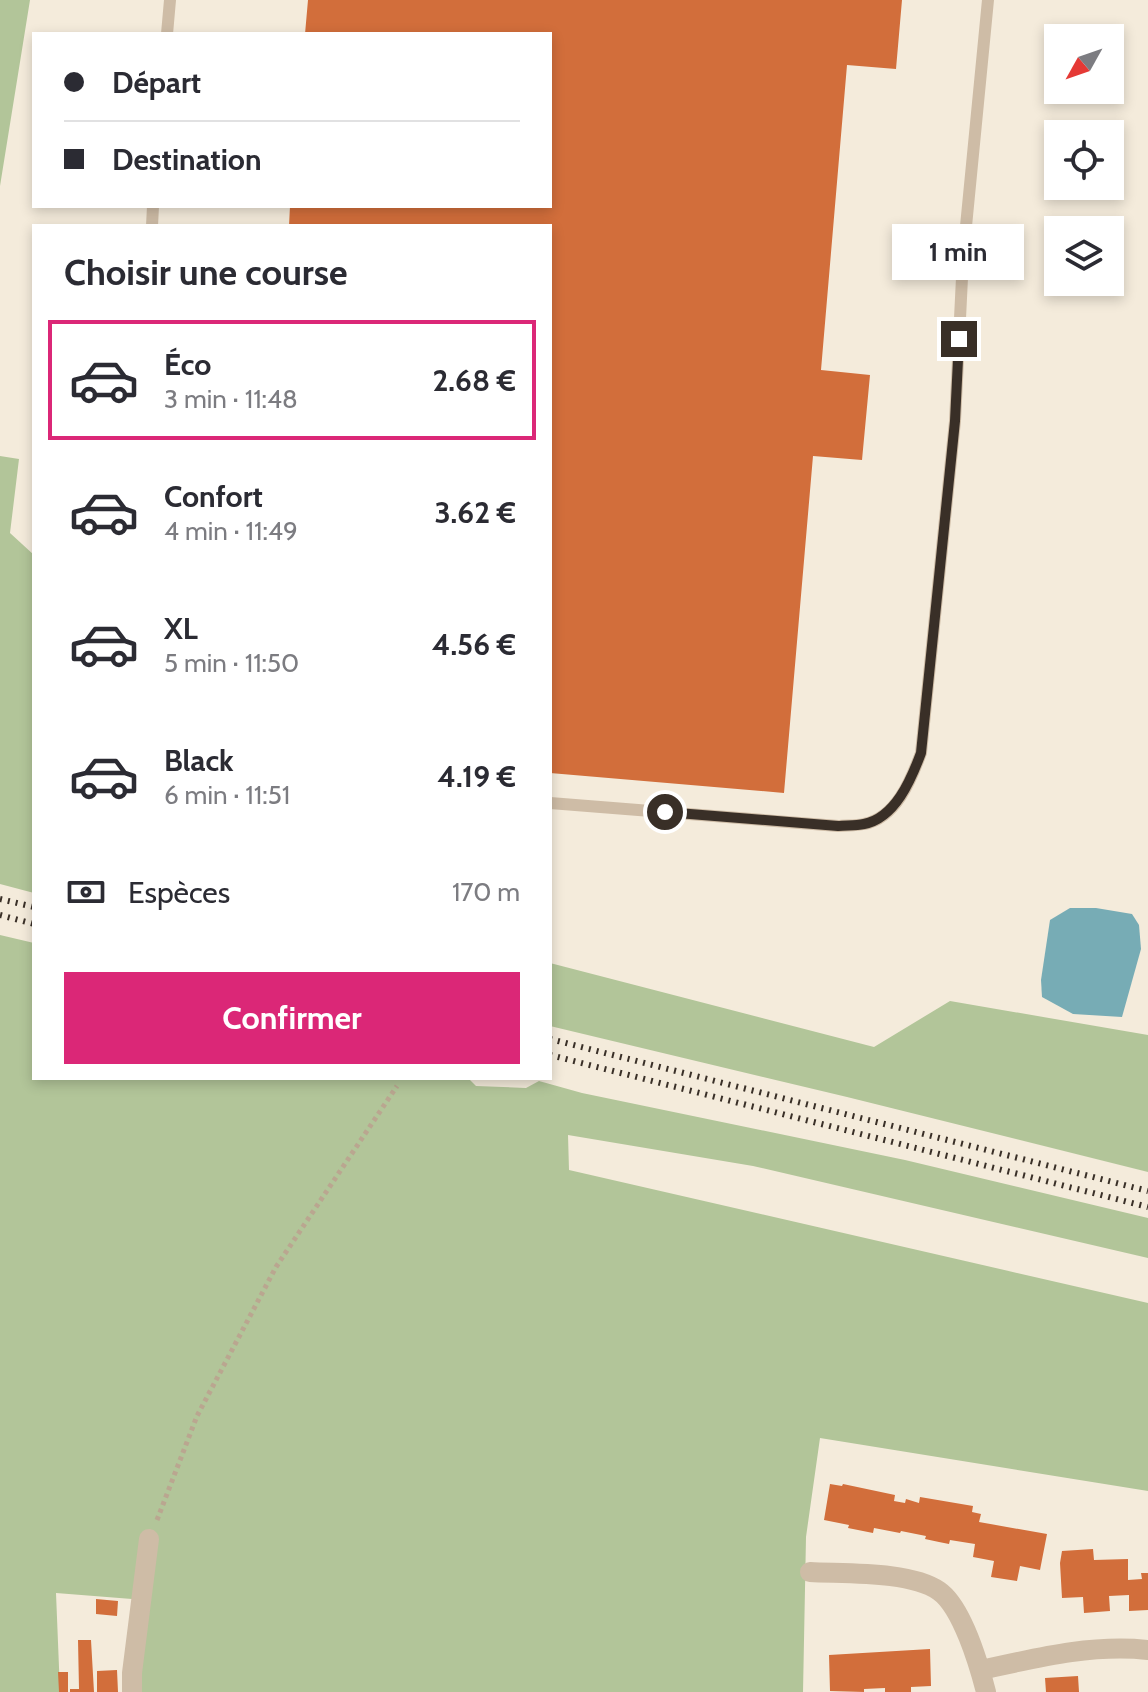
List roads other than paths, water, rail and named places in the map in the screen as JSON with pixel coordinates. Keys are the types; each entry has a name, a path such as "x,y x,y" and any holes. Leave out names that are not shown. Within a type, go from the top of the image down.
{"street":[{"path":"132,1692 149,1539"},
{"path":"810,1572 906,1578 941,1592 964,1627 986,1692"},
{"path":"981,1670 1085,1650 1120,1647 1148,1650"}],"lane":[{"path":"167,32 170,0"},
{"path":"552,803 838,826 867,824 887,812 912,778 921,753 955,421 963,257 988,0"}],"water":[{"path":"1070,908 1096,908 1132,914 1139,925 1141,949 1122,1017 1073,1014 1042,997 1041,980 1050,920"}],"railway":[{"path":"0,899 32,907"},
{"path":"0,915 32,923"},
{"path":"552,1040 1148,1191"},
{"path":"552,1056 1148,1207"}]}
